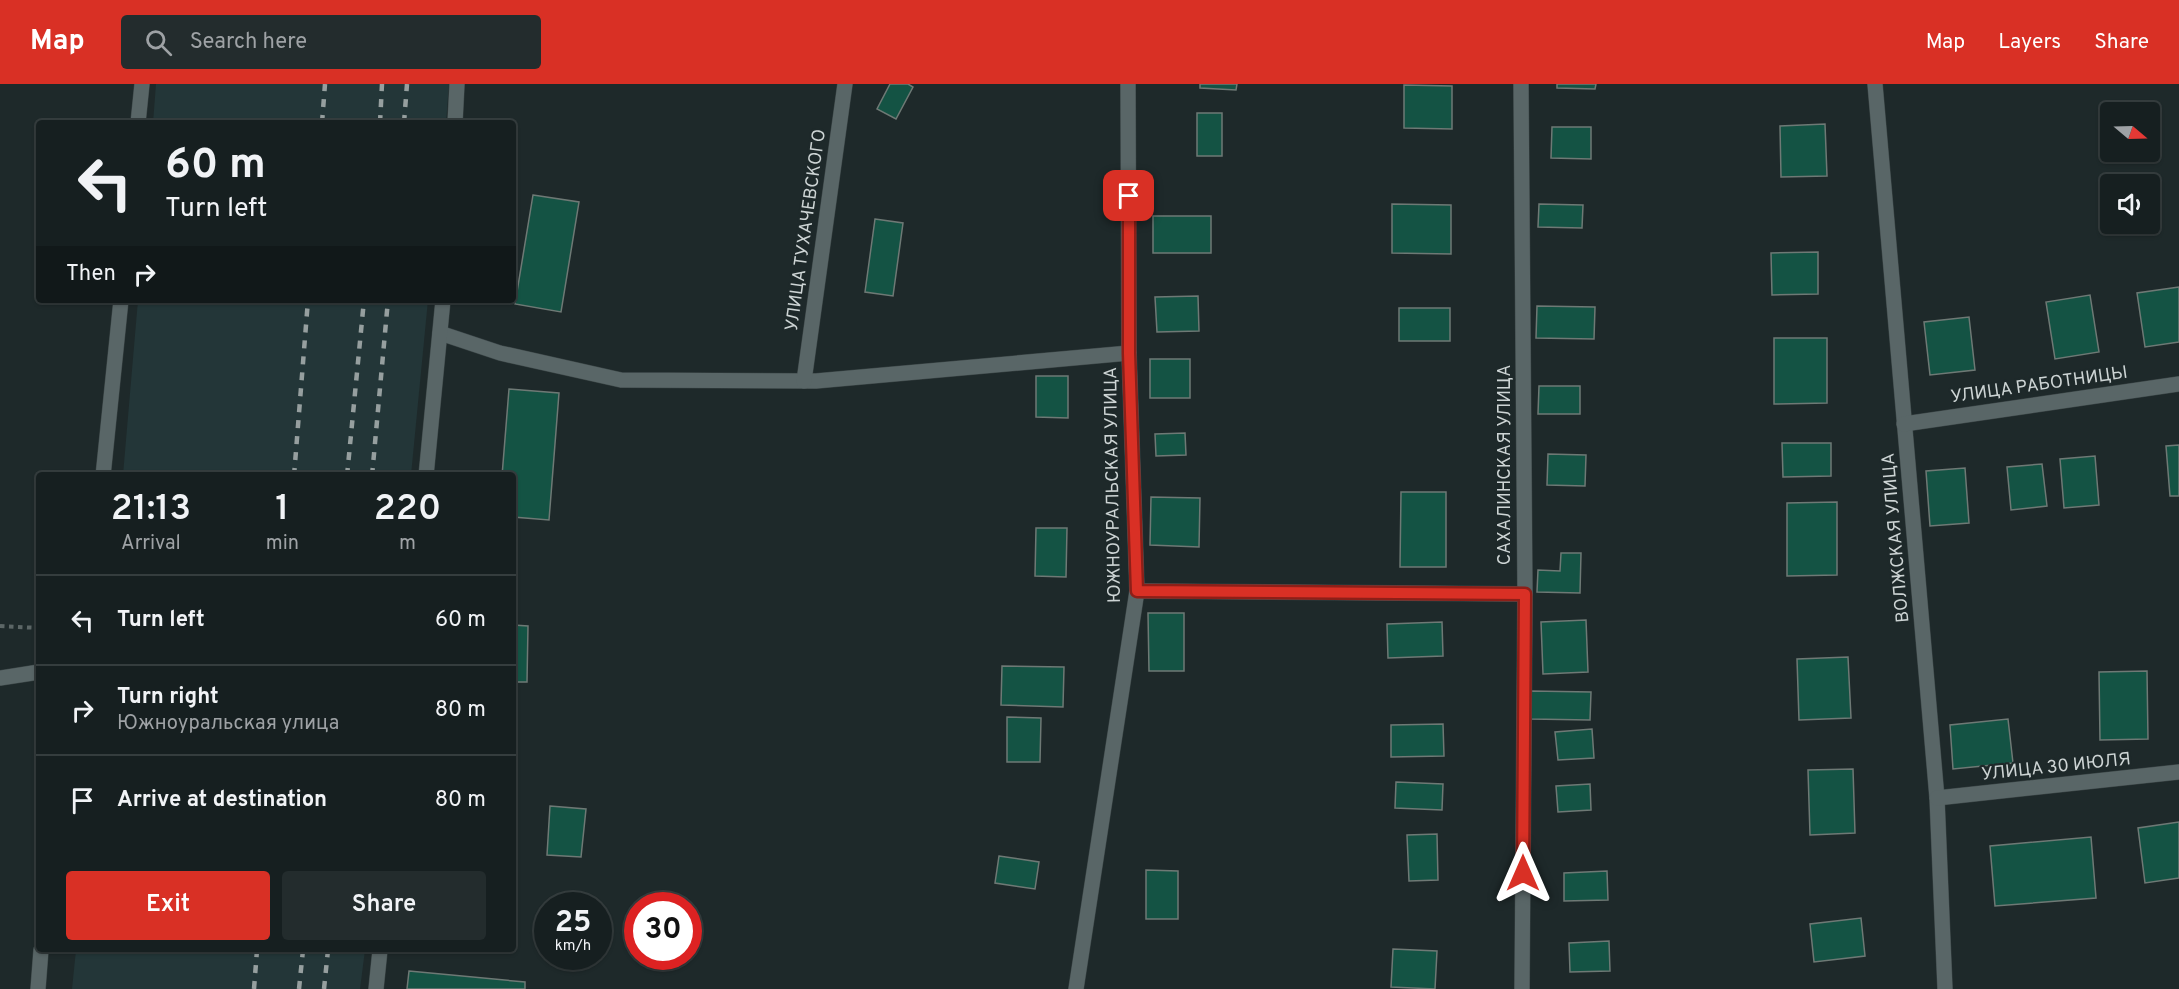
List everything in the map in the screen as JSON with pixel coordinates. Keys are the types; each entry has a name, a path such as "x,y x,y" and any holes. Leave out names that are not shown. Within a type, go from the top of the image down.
{"street":[{"path":"138,120 142,84"},
{"path":"455,120 457,84"},
{"name":"УЛИЦА ТУХАЧЕВСКОГО","path":"804,381 845,84"},
{"name":"ЮЖНОУРАЛЬСКАЯ УЛИЦА","path":"1076,989 1137,591 1129,353 1128,84"},
{"name":"САХАЛИНСКАЯ УЛИЦА","path":"1521,84 1525,594 1522,989"},
{"name":"ВОЛЖСКАЯ УЛИЦА","path":"1875,84 1937,798 1945,989"},
{"path":"103,472 121,303"},
{"path":"426,472 443,303"},
{"path":"440,333 500,353 621,380 804,381 1129,353"},
{"name":"УЛИЦА РАБОТНИЦЫ","path":"1904,424 2179,384"},
{"path":"1137,591 1525,594"},
{"path":"0,678 36,672"},
{"name":"УЛИЦА 30 ИЮЛЯ","path":"1937,798 2179,772"},
{"path":"38,989 41,952"},
{"path":"376,989 380,952"}],"path":[{"path":"0,626 36,628"}],"shaded area":[{"path":"156,84 449,84 446,120 153,120"},
{"path":"138,303 428,303 411,472 123,472"},
{"path":"76,952 365,952 360,989 72,989"}],"building":[{"path":"890,84 908,84 913,87 896,119 877,109"},
{"path":"1200,84 1237,84 1236,90 1200,88"},
{"path":"1557,84 1596,84 1595,89 1557,88"},
{"path":"1404,85 1452,86 1452,129 1404,128"},
{"path":"1197,113 1222,113 1222,156 1197,156"},
{"path":"1825,124 1827,176 1781,177 1780,126"},
{"path":"1552,127 1591,127 1591,159 1551,158"},
{"path":"533,195 579,202 561,312 515,304"},
{"path":"1392,204 1451,205 1451,254 1392,253"},
{"path":"1539,204 1583,205 1582,228 1538,227"},
{"path":"1153,216 1211,216 1211,253 1153,253"},
{"path":"875,219 903,223 893,296 865,292"},
{"path":"1818,252 1818,294 1772,295 1771,253"},
{"path":"2179,287 2179,342 2145,347 2137,293"},
{"path":"2090,295 2099,352 2055,359 2046,302"},
{"path":"1198,296 1199,331 1157,332 1155,297"},
{"path":"1537,306 1595,307 1594,339 1536,338"},
{"path":"1399,308 1450,308 1450,341 1399,341"},
{"path":"1969,317 1975,370 1930,375 1924,322"},
{"path":"1774,338 1827,338 1827,403 1774,404"},
{"path":"1150,359 1190,359 1190,398 1150,398"},
{"path":"1036,376 1068,376 1068,418 1036,417"},
{"path":"1539,386 1580,386 1580,414 1538,414"},
{"path":"509,389 559,393 549,520 516,517 516,472 502,472"},
{"path":"1185,433 1186,455 1156,456 1155,434"},
{"path":"1782,443 1831,443 1831,476 1783,477"},
{"path":"2179,445 2179,496 2170,496 2166,446"},
{"path":"1548,454 1586,455 1585,486 1547,485"},
{"path":"2095,456 2099,505 2064,508 2060,459"},
{"path":"2042,464 2047,506 2011,510 2007,467"},
{"path":"1965,468 1969,523 1930,526 1926,471"},
{"path":"1401,492 1446,492 1446,567 1400,567"},
{"path":"1151,497 1200,498 1199,547 1150,545"},
{"path":"1837,502 1837,575 1787,576 1787,503"},
{"path":"1036,528 1067,528 1066,577 1035,576"},
{"path":"1561,553 1581,553 1580,593 1537,592 1538,570 1560,571"},
{"path":"1148,613 1184,613 1184,671 1149,671"},
{"path":"1586,620 1588,672 1543,674 1541,622"},
{"path":"1442,622 1443,656 1388,658 1387,624"},
{"path":"516,625 528,626 527,682 516,682"},
{"path":"1848,657 1851,718 1799,720 1797,659"},
{"path":"1002,666 1064,667 1063,707 1001,705"},
{"path":"2147,671 2148,739 2100,740 2099,672"},
{"path":"1531,691 1591,692 1590,720 1531,719"},
{"path":"1007,717 1041,718 1040,762 1007,762"},
{"path":"2008,719 2013,763 1953,769 1950,725"},
{"path":"1443,724 1444,756 1391,757 1391,725"},
{"path":"1592,729 1594,758 1558,760 1555,732"},
{"path":"1853,769 1855,833 1810,835 1808,770"},
{"path":"1396,782 1443,784 1442,810 1395,808"},
{"path":"1590,784 1591,810 1558,812 1556,786"},
{"path":"550,806 586,809 581,857 547,855"},
{"path":"2179,822 2179,878 2145,883 2138,828"},
{"path":"1437,834 1438,880 1409,881 1407,835"},
{"path":"2091,837 2096,898 1995,906 1990,846"},
{"path":"999,856 1039,862 1035,889 995,883"},
{"path":"1146,870 1178,871 1178,919 1146,919"},
{"path":"1607,871 1608,900 1564,901 1564,873"},
{"path":"1861,918 1865,956 1814,962 1810,924"},
{"path":"1609,941 1610,971 1570,972 1569,943"},
{"path":"1393,949 1437,951 1435,989 1391,987"},
{"path":"409,971 525,982 525,989 407,989"}],"railway":[{"path":"322,120 325,84"},
{"path":"380,120 382,84"},
{"path":"404,120 407,84"},
{"path":"294,472 308,303"},
{"path":"347,472 364,303"},
{"path":"372,472 388,303"},
{"path":"254,989 257,952"},
{"path":"299,989 303,952"},
{"path":"324,989 328,952"}],"route":[{"path":"1129,196 1129,353 1137,591 1525,594 1523,873"}]}
